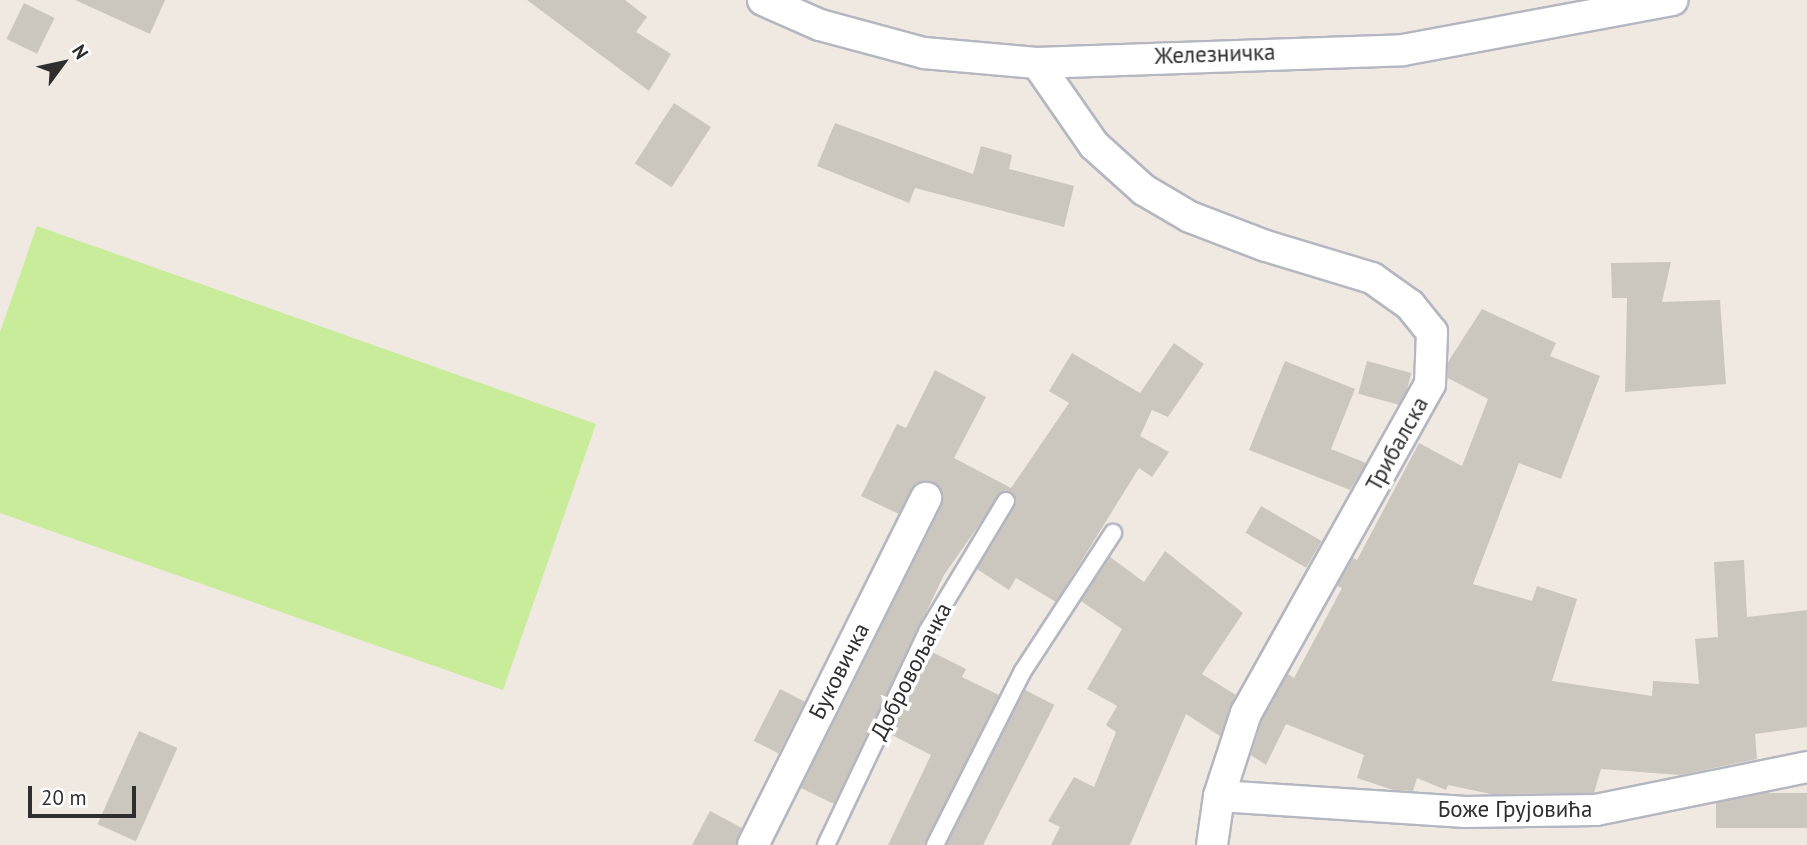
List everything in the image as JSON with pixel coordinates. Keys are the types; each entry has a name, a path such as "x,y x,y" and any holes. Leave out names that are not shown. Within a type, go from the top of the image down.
{"street":[{"name":"Железничка","path":"763,0 820,25 924,53 1037,63 1403,50 1672,0"},
{"name":"Трибалска","path":"1037,63 1094,145 1144,190 1190,216 1266,246 1372,278 1410,305 1432,332 1430,384 1247,713 1219,796 1212,845"},
{"name":"Буковичка","path":"753,845 926,498"},
{"name":"Боже Грујовића","path":"1219,796 1465,812 1596,810 1807,767"}],"lane":[{"name":"Добровољачка","path":"826,845 927,632 1006,501"},
{"path":"935,845 1023,671 1113,533"}],"green space":[{"path":"37,226 596,424 503,690 0,513 0,332"}],"building":[{"path":"75,0 165,0 150,34"},
{"path":"527,0 625,0 647,17 636,32 671,54 649,91"},
{"path":"24,3 55,18 37,54 6,39"},
{"path":"674,103 711,127 672,187 635,163"},
{"path":"835,123 973,174 981,146 1012,155 1009,169 1074,186 1064,227 915,188 909,203 817,166"},
{"path":"1671,262 1662,302 1720,300 1726,384 1625,392 1627,298 1612,298 1611,263"},
{"path":"1482,309 1556,343 1550,356 1600,376 1561,479 1519,463 1473,584 1532,601 1537,586 1577,599 1552,681 1652,696 1653,681 1699,684 1695,639 1718,637 1714,562 1744,560 1747,617 1807,610 1807,727 1755,734 1757,759 1680,775 1601,769 1594,793 1491,794 1448,785 1446,790 1417,778 1413,791 1393,790 1357,778 1364,755 1286,724 1266,765 1251,755 1262,720 1288,674 1294,678 1342,588 1337,586 1353,558 1357,560 1419,443 1462,466 1488,399 1448,378 1448,362"},
{"path":"1174,343 1204,364 1168,417 1152,410 1140,436 1169,452 1152,477 1139,468 1056,602 1016,578 1009,590 977,569 1015,506 1015,495 1002,492 944,575 834,804 801,788 942,505 941,489 926,481 911,490 899,514 861,496 897,424 906,428 935,370 986,397 954,458 1011,488 1069,403 1049,391 1072,353 1140,393"},
{"path":"1285,361 1355,389 1331,449 1366,463 1350,490 1249,450"},
{"path":"1367,361 1411,373 1403,406 1358,394"},
{"path":"1261,506 1322,541 1306,568 1246,533"},
{"path":"1165,551 1243,613 1202,674 1236,695 1220,736 1186,714 1130,845 1051,845 1060,827 1048,821 1074,777 1094,787 1116,732 1106,725 1117,706 1087,689 1122,629 1081,601 1110,557 1144,582"},
{"path":"930,651 966,669 962,677 999,695 925,845 888,845 931,755 890,734"},
{"path":"780,689 805,702 779,753 754,741"},
{"path":"1025,690 1054,705 983,845 946,845"},
{"path":"139,731 177,748 136,841 98,824"},
{"path":"1716,793 1807,793 1807,828 1716,828"},
{"path":"710,811 742,828 736,845 692,845"}]}
